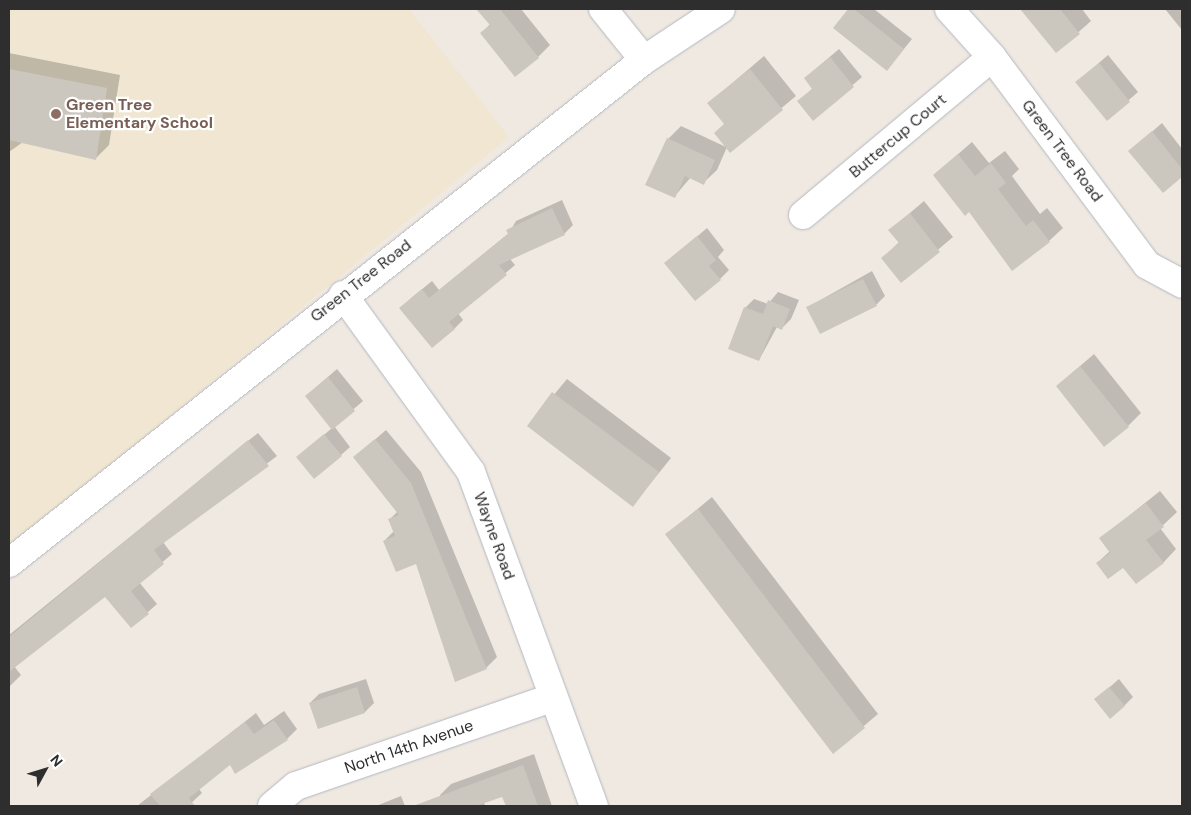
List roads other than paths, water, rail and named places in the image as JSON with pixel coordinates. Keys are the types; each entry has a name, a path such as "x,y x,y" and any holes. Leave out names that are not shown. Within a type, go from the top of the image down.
{"street":[{"path":"603,9 644,60"},
{"name":"Green Tree Road","path":"9,562 343,295 644,60 721,9"},
{"name":"Green Tree Road","path":"949,9 992,57 1147,265 1182,284"},
{"name":"Buttercup Court","path":"803,215 992,57"},
{"name":"Wayne Road","path":"343,295 471,472 552,698 594,806"},
{"name":"North 14th Avenue","path":"272,806 296,786 552,698"}],"place":[{"name":"Green Tree Elementary School","path":"56,114"}]}
